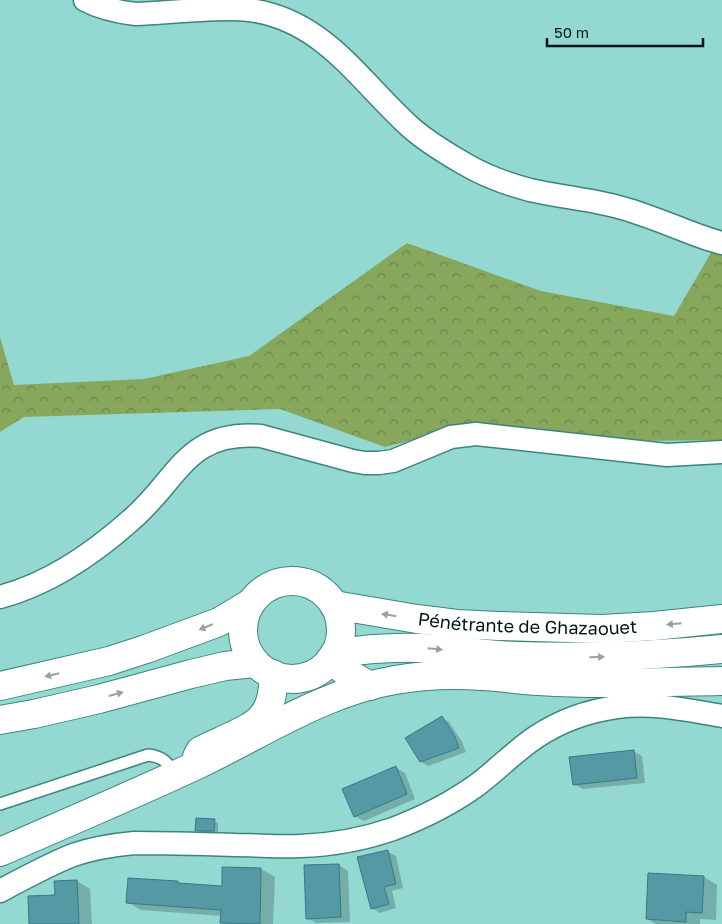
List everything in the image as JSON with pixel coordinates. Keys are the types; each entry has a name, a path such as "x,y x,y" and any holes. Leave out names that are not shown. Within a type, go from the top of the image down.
{"main road":[{"path":"0,686 90,666 146,650 219,622 250,604 261,592 276,583 292,580 309,584 323,592 334,605 339,617 339,642 302,666 273,692 267,711 253,726 200,751 197,757 199,763"},
{"path":"250,604 244,619 243,635 247,650 302,666 338,686 360,689"},
{"name":"Pénétrante de Ghazaouet","path":"334,605 417,619 457,624 498,626 602,629 722,619"},
{"name":"Pénétrante de Ghazaouet","path":"0,720 99,699 225,666 302,666 363,650 423,648 514,656 576,658 687,653 722,649"},
{"path":"275,726 289,703 302,666"},
{"path":"0,852 174,775 307,710 360,689 415,677 461,675 548,682 722,680"}],"street":[{"path":"86,0 108,10 136,14 234,8 258,11 282,18 302,26 319,38 335,51 408,125 465,165 497,179 530,190 621,208 722,243"},
{"path":"0,597 32,586 85,557 133,519 190,455 203,446 231,436 246,434 262,436 365,463 393,461 451,437 476,434 667,455 722,452"},
{"path":"0,890 74,855 113,845 134,842 300,846 332,843 393,829 422,817 450,802 476,785 534,738 553,727 595,711 642,705 722,716"}],"lane":[{"path":"0,804 148,755 162,758 172,768 174,775"}],"green space":[{"path":"722,234 722,440 637,441 477,423 385,447 280,409 24,417 0,432 0,337 14,385 144,379 249,356 407,243 541,291 674,316"}],"building":[{"path":"442,716 455,737 459,748 420,762 405,738"},
{"path":"634,750 637,778 573,785 569,757"},
{"path":"396,766 407,794 354,817 342,789"},
{"path":"196,818 215,819 214,831 195,831"},
{"path":"388,850 396,884 384,887 389,904 371,909 357,857"},
{"path":"339,864 341,917 306,919 304,865"},
{"path":"222,867 261,868 260,924 220,923 221,910 126,903 128,878 222,886"},
{"path":"648,873 704,876 702,913 686,912 686,922 646,919"},
{"path":"77,880 79,924 29,924 28,896 55,895 54,881"}]}
